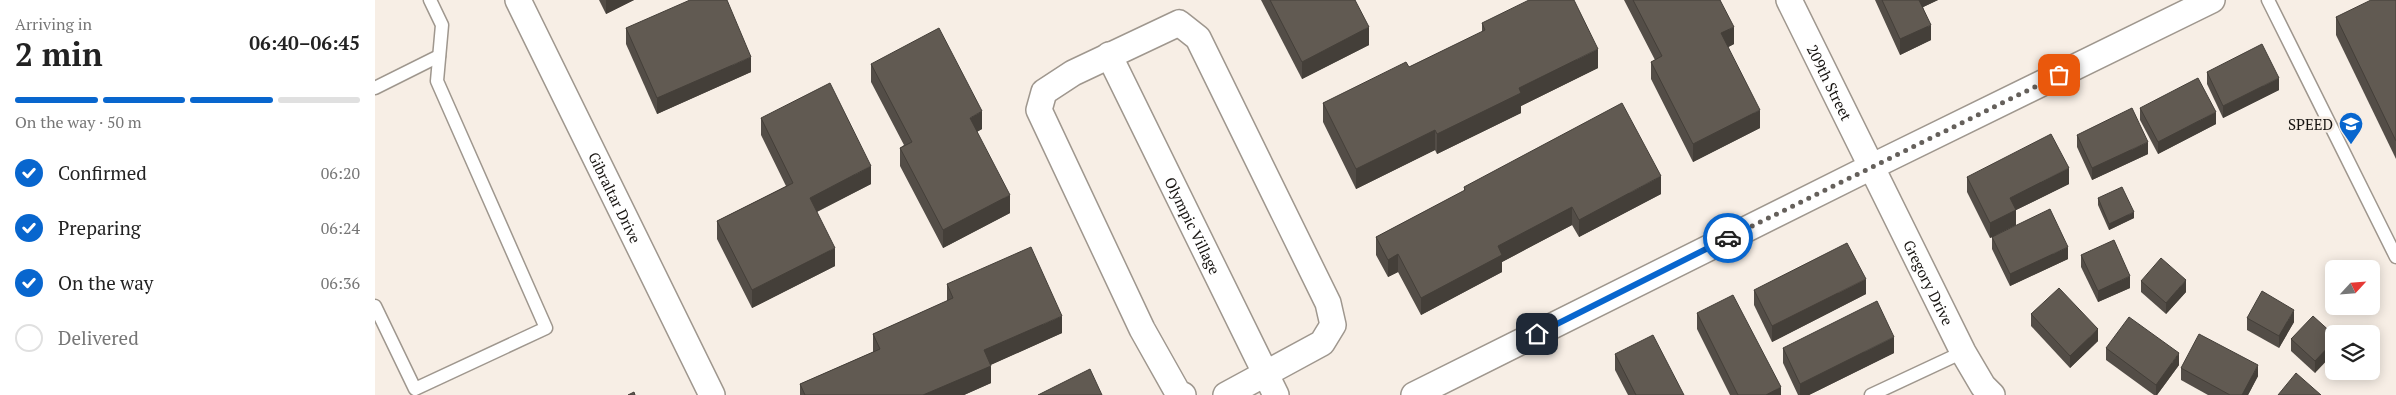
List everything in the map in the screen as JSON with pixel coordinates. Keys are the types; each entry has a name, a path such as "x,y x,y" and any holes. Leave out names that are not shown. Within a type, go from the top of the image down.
{"street":[{"name":"Gibraltar Drive","path":"518,0 712,395"},
{"name":"209th Street","path":"1789,0 1871,167"},
{"path":"1414,395 1871,167 2212,0"},
{"path":"1183,395 1178,393 1142,329 1039,110 1044,92 1073,73 1179,23 1198,38 1328,303 1333,325 1322,343 1271,385 1226,395"},
{"name":"Olympic Village","path":"1109,55 1271,385"},
{"name":"Gregory Drive","path":"1871,167 1963,352 1983,386 1992,395"}],"lane":[{"path":"375,306 415,389 546,328 437,81 442,25 430,0"},
{"path":"2268,0 2396,257"},
{"path":"375,88 439,56"},
{"path":"1871,395 1963,352"}],"building":[{"path":"690,0 727,0 751,57 657,98 626,28"},
{"path":"1270,0 1355,0 1369,27 1302,62"},
{"path":"1529,0 1574,0 1598,49 1519,88 1521,93 1437,134 1435,130 1356,169 1323,103 1406,62 1409,67 1485,30 1482,23"},
{"path":"1633,0 1720,0 1734,27 1721,33 1760,110 1693,144 1651,62 1662,56"},
{"path":"1882,0 1919,0 1931,25 1900,39"},
{"path":"2371,0 2396,0 2396,141 2336,17"},
{"path":"939,28 982,111 970,118 1010,195 943,230 900,148 912,142 871,64"},
{"path":"2262,44 2279,78 2223,106 2207,72"},
{"path":"2198,78 2216,112 2158,142 2140,108"},
{"path":"830,83 871,166 810,198 835,248 752,290 717,221 793,183 761,118"},
{"path":"1622,103 1661,176 1579,220 1572,207 1498,246 1502,255 1421,298 1398,254 1388,260 1376,237 1465,190 1464,187"},
{"path":"2132,108 2148,142 2092,168 2077,135"},
{"path":"2051,134 2069,168 2010,198 2016,210 1990,223 1967,177"},
{"path":"2122,187 2134,212 2109,224 2098,198"},
{"path":"2050,209 2068,247 2010,274 1992,237"},
{"path":"2114,240 2130,276 2098,291 2081,255"},
{"path":"1847,243 1866,279 1772,326 1754,290"},
{"path":"1031,247 1062,316 984,350 991,366 923,395 805,395 800,384 880,349 873,334 953,298 947,284"},
{"path":"2161,258 2186,280 2166,303 2141,281"},
{"path":"2059,288 2098,329 2070,356 2031,314"},
{"path":"2262,291 2294,310 2279,336 2247,318"},
{"path":"1733,295 1781,387 1766,395 1738,395 1697,313"},
{"path":"1877,301 1894,337 1800,384 1783,348"},
{"path":"2313,316 2325,327 2325,350 2315,361 2291,339"},
{"path":"2129,317 2179,353 2156,385 2106,348"},
{"path":"2199,334 2258,365 2242,395 2230,395 2181,368"},
{"path":"1653,335 1684,395 1636,395 1615,354"},
{"path":"1090,369 1102,395 1038,395"},
{"path":"2296,373 2321,395 2278,395"}],"way so far":[{"path":"1728,238 2059,75"}],"place":[{"name":"SPEED","path":"2351,145"}],"route":[{"path":"1537,334 1728,238"}]}
